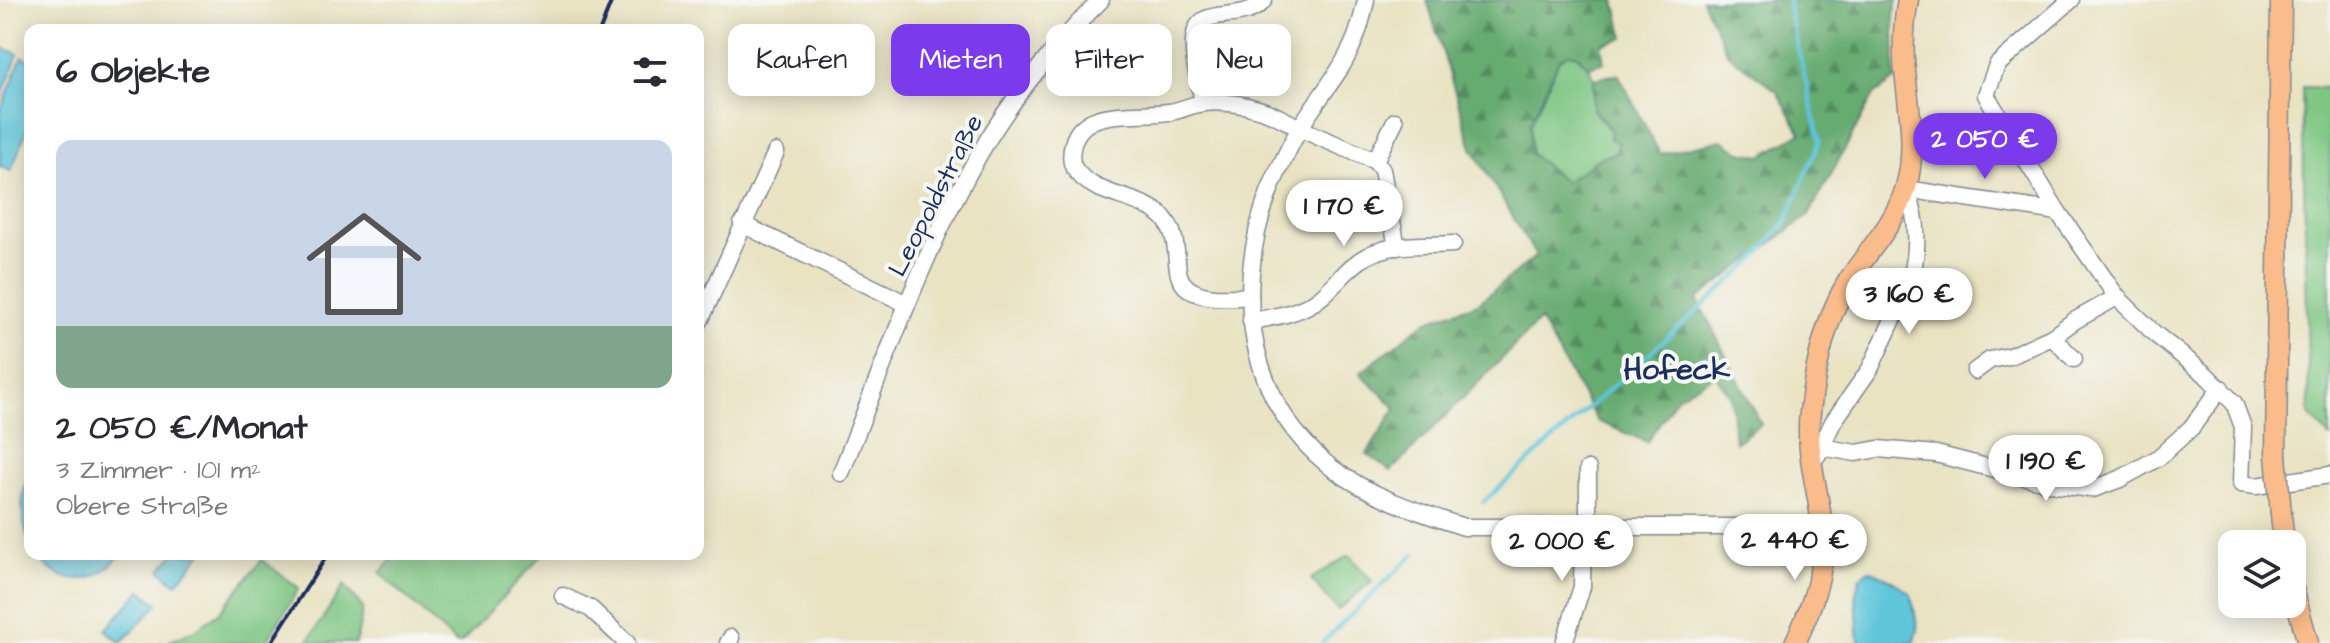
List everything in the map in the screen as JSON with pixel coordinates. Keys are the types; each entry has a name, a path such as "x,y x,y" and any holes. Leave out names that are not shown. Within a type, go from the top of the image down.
{"main road":[{"path":"1795,643 1812,605 1823,558 1822,527 1811,468 1809,414 1823,339 1848,282 1892,220 1906,189 1911,133 1903,25 1908,0"},
{"path":"2281,0 2276,455 2283,530"},
{"path":"2301,618 2308,643"}],"street":[{"name":"Leopoldstraße","path":"841,473 907,304 979,154 999,122 1072,29 1101,0"},
{"path":"1203,103 1193,43 1198,25 1213,15 1251,12 1264,0"},
{"path":"1366,0 1352,46 1300,128 1263,205 1251,255 1251,321 1258,360 1276,402 1298,436 1332,467 1366,490 1464,527 1822,527"},
{"path":"2071,0 1997,65 1986,95 2058,212 2117,297 2234,403 2243,427 2241,484 2256,486 2330,475"},
{"path":"1250,296 1221,298 1204,295 1184,284 1179,276 1173,232 1165,219 1155,210 1100,188 1075,169 1071,160 1075,136 1083,125 1099,117 1170,112 1203,103 1260,109 1375,161 1382,170 1397,247"},
{"path":"1375,161 1395,121"},
{"path":"704,312 776,152"},
{"path":"1906,189 2058,212"},
{"path":"1811,468 1833,422 1870,369 1909,285 1917,229 1915,208 1906,189"},
{"name":"Leopoldstraße","path":"742,224 907,304"},
{"path":"1251,321 1303,308 1320,298 1367,256 1397,247 1453,244"},
{"path":"1975,371 1990,360 2010,356 2052,337 2117,297"},
{"path":"2052,337 2074,359"},
{"path":"1821,447 1856,453 1878,449 1936,454 2057,485 2093,489 2120,479 2158,458 2191,428 2221,388"},
{"path":"1564,643 1582,587 1588,469"},
{"path":"563,596 591,609 627,643"}],"green space":[{"path":"1427,0 1615,0 1624,38 1601,44 1604,62 1589,67 1576,54 1567,54 1559,60 1530,124 1531,154 1566,182 1601,157 1616,153 1619,143 1610,139 1611,129 1593,110 1594,79 1618,74 1660,154 1722,140 1741,152 1761,156 1801,133 1777,91 1728,54 1702,0 1897,0 1894,15 1895,80 1874,95 1809,215 1697,299 1761,424 1735,443 1731,397 1715,375 1677,397 1647,442 1597,421 1540,320 1391,471 1367,454 1396,408 1360,373 1425,322 1478,303 1536,256 1472,148"},
{"path":"1567,54 1576,54 1589,67 1594,79 1593,110 1620,142 1615,153 1601,157 1566,182 1531,154 1530,125 1559,60"},
{"path":"2302,87 2330,88 2330,437 2309,415"},
{"path":"1349,555 1372,581 1338,610 1311,579"},
{"path":"262,560 299,588 266,643 166,643 195,630 219,613"},
{"path":"392,560 537,560 461,643 456,643 380,573"},
{"path":"344,585 363,608 356,643 307,643"}],"water":[{"path":"0,47 18,54 0,100"},
{"path":"24,58 24,137 11,171 0,167 0,112"},
{"path":"42,560 114,560 100,573 79,579 60,575"},
{"path":"169,560 196,560 176,584 160,570"},
{"path":"1869,570 1892,580 1911,594 1918,630 1914,643 1859,643 1856,593 1860,577"},
{"path":"141,590 158,604 121,643 106,630"}],"waterway":[{"path":"1483,502 1754,260 1786,221 1820,141 1788,7 1789,0"},
{"path":"1322,643 1415,553"}],"railway":[{"path":"602,24 612,0"},
{"path":"271,643 324,560"}],"district":[{"name":"Hofeck","path":"1677,369"}]}
